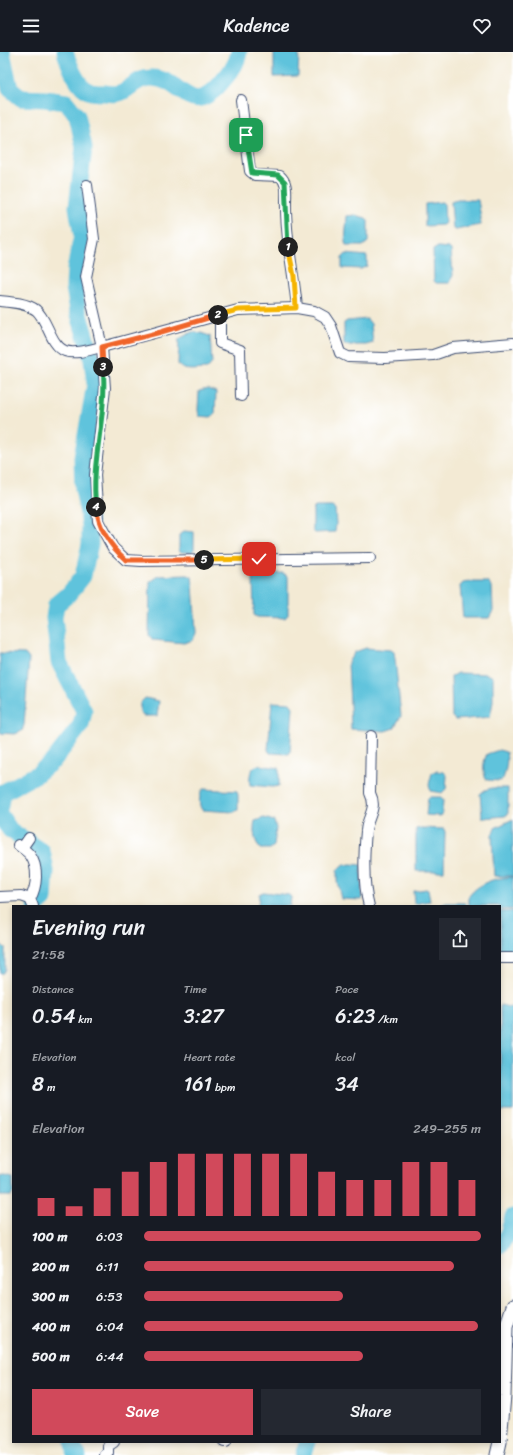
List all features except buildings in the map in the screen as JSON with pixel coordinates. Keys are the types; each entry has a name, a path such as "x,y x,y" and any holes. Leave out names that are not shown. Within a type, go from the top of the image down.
{"street":[{"path":"241,100 250,171 255,175 280,176 286,186 288,241 294,276 296,308"},
{"path":"87,185 94,239 86,277 105,388 95,475 95,496 98,521 112,548 126,560 141,561 370,558"},
{"path":"0,300 23,304 36,310 60,348 70,352 82,351 161,332 238,310 296,308 314,311 325,317 332,326 340,353 348,357 385,358 433,355 453,348 513,343"},
{"path":"220,314 220,342 240,350 241,396"},
{"path":"369,905 365,848 366,828 372,815 373,807 373,799 370,793 371,736"},
{"path":"0,897 21,896 32,902 36,882 34,865 23,844"},
{"path":"501,958 513,958"},
{"path":"501,1430 504,1396 506,1327 512,1311"},
{"path":"105,1455 108,1453 108,1446 112,1443"},
{"path":"497,1455 500,1443"}],"water":[{"path":"274,52 299,52 298,76 274,77"},
{"path":"457,200 478,200 481,218 480,225 456,230 453,229 451,202"},
{"path":"442,202 444,204 445,223 443,225 425,226 425,204"},
{"path":"355,215 366,218 368,221 368,242 363,246 346,246 347,216"},
{"path":"438,247 449,248 451,250 453,275 450,283 436,283 434,281 433,250"},
{"path":"346,254 367,256 367,266 361,269 342,268 342,258"},
{"path":"367,319 371,324 373,343 366,345 344,345 344,323 347,321"},
{"path":"192,332 210,336 212,363 207,369 187,370 180,367 178,364 179,339"},
{"path":"208,389 216,392 215,414 211,417 199,416 199,391"},
{"path":"315,507 332,507 335,509 335,532 315,533 313,531 313,509"},
{"path":"184,531 194,532 194,549 192,552 181,552 179,550 179,535"},
{"path":"283,573 288,576 288,615 285,618 257,617 254,615 253,578 255,575"},
{"path":"188,575 192,577 193,584 196,633 193,640 184,643 153,640 149,635 150,582 159,576"},
{"path":"488,582 492,586 493,611 489,618 463,618 460,586 463,583"},
{"path":"366,648 391,650 394,652 401,716 394,728 385,731 351,729 348,662 355,652"},
{"path":"0,653 25,654 29,659 24,725 22,731 15,734 0,733"},
{"path":"458,673 487,674 493,677 493,702 490,717 455,720 452,717 451,677"},
{"path":"145,698 159,701 157,716 143,716 140,713 140,703"},
{"path":"272,702 290,703 293,707 289,754 270,753 268,750"},
{"path":"499,750 506,752 507,755 503,779 500,781 487,780 485,777 484,763 487,754"},
{"path":"259,765 279,768 279,786 272,787 250,785 251,772 256,766"},
{"path":"436,771 444,772 447,775 446,789 442,793 430,791 429,784 432,773"},
{"path":"492,788 508,788 508,814 505,816 483,818 480,794 485,790"},
{"path":"203,789 237,791 238,810 234,812 202,810 200,800"},
{"path":"441,797 443,800 442,815 426,815 428,798"},
{"path":"264,818 274,821 276,828 274,846 270,849 260,849 256,843 254,835 255,821"},
{"path":"513,819 513,876 494,876 492,835 495,828"},
{"path":"416,829 444,829 444,871 416,871"},
{"path":"344,865 361,865 362,900 341,899 337,881 337,870"},
{"path":"513,877 513,909 501,910 501,905 469,905 469,896 478,887 489,881"},
{"path":"428,890 430,901 415,904 413,891"},
{"path":"263,892 289,895 291,897 290,905 258,905 259,894"},
{"path":"446,903 465,903 466,905 441,905"},
{"path":"513,911 513,954 501,954 501,912"},
{"path":"0,943 5,948 5,969 3,973 0,973"},
{"path":"501,1005 513,1008 513,1111 501,1111"},
{"path":"0,1175 12,1178 12,1194 11,1196 0,1196"}],"waterway":[{"path":"0,806 2,793 37,774 53,761 81,725 84,711 59,662 54,618 56,605 69,594 83,576 90,544 90,524 83,489 82,458 95,384 92,360 78,311 74,287 75,269 82,236 77,207 84,147 77,116 66,102 21,98 10,89 2,52"},
{"path":"65,52 71,69 78,81 86,90 91,92 113,94 120,93 141,80 153,78 164,80 194,98 201,98 210,93 221,83 235,65 239,52"},
{"path":"0,815 10,830 42,851 46,871 44,899 37,905"},
{"path":"501,1244 508,1234 513,1217"},
{"path":"73,1443 74,1451 78,1455"},
{"path":"303,1455 308,1443"}],"route":[{"path":"246,135 250,171 255,175 278,175 283,178 285,182 288,246 294,276 296,308 238,310 102,347 105,388 95,475 95,496 98,521 112,548 126,560 259,559"}]}
